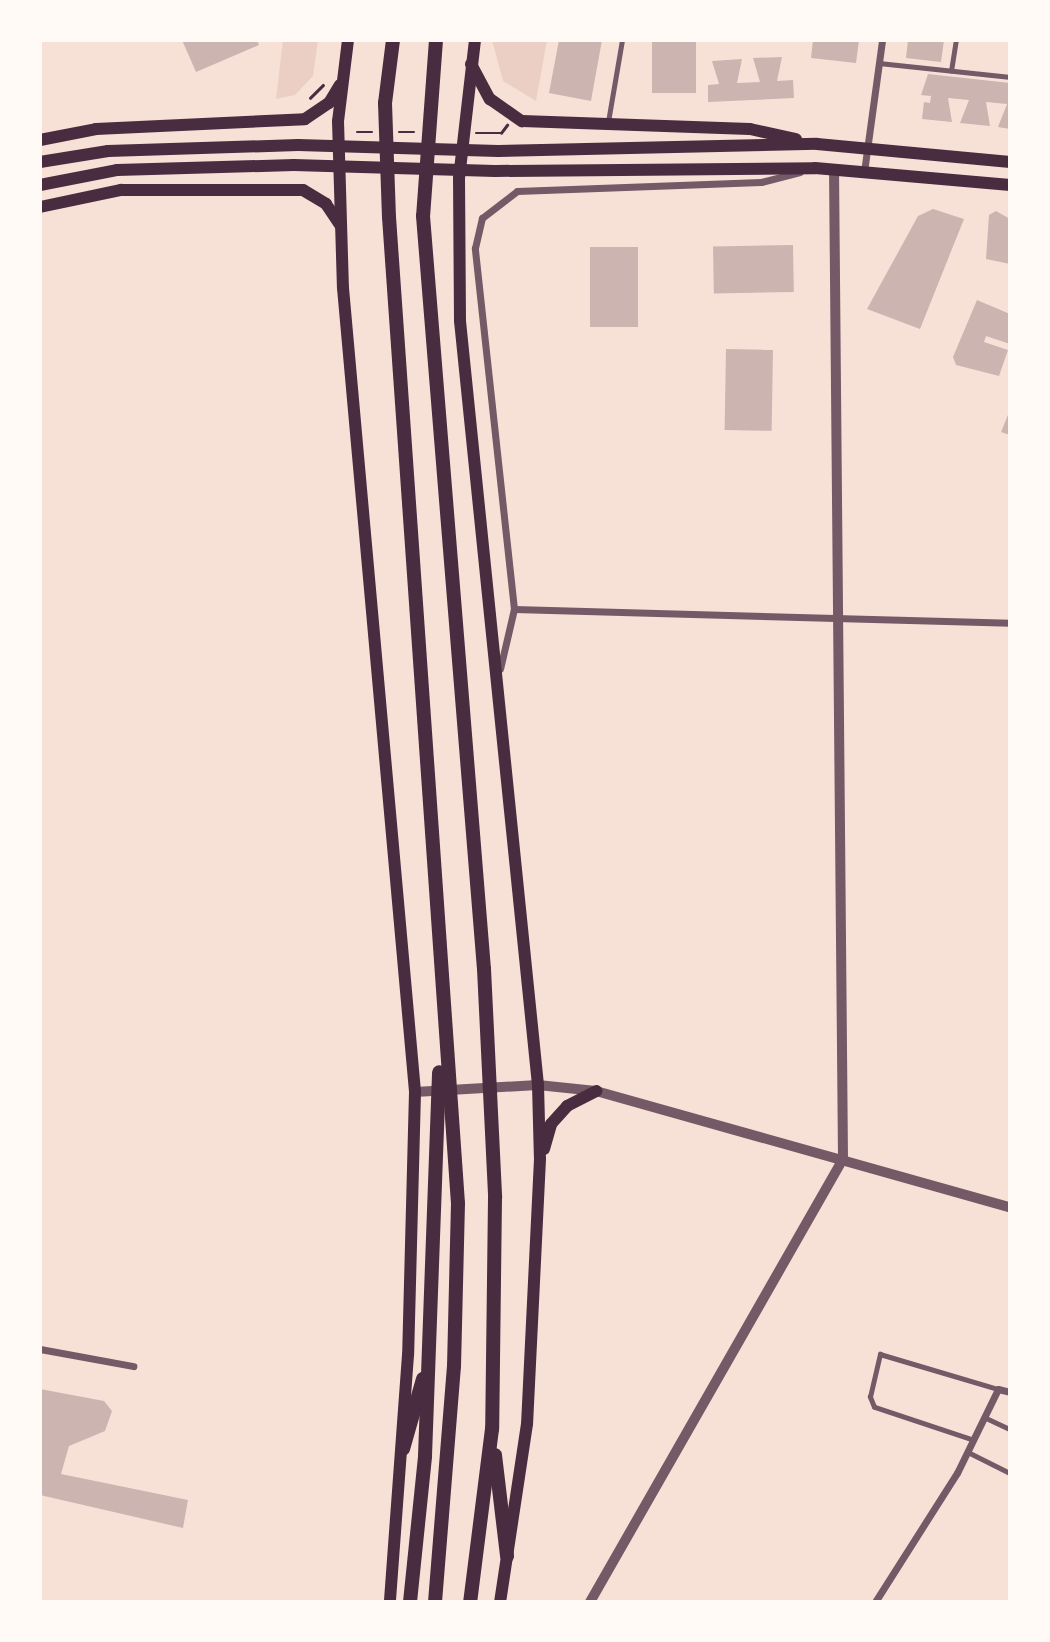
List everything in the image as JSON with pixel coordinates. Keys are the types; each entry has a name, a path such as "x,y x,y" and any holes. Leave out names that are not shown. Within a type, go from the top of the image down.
{"highway":[{"path":"393,40 385,103 389,217 439,976 458,1203 454,1366 435,1602"},
{"path":"436,40 423,216 484,969 495,1198 492,1429 470,1602"},
{"path":"410,1602 425,1456 442,1016"},
{"path":"403,1449 428,1361"},
{"path":"492,1429 507,1556"}],"main road":[{"path":"348,40 343,79 342,228 415,1092 403,1449 390,1602"},
{"path":"475,40 459,178 458,277 496,684 538,1085 540,1159 527,1424 500,1602"},
{"path":"471,64 508,116 608,125 750,130 817,144 1010,162"},
{"path":"40,140 96,129 305,119 329,103 343,79"},
{"path":"40,162 108,151 298,145 498,151 817,144"},
{"path":"40,186 117,170 294,165 495,171 816,168 1010,186"},
{"path":"40,207 121,190 303,190 326,204 342,228"},
{"path":"540,1159 551,1124 567,1106 596,1091"}],"street":[{"path":"864,172 883,40"},
{"path":"496,684 514,609 475,248 482,218 517,191 761,182 816,168"},
{"path":"590,1602 843,1159 834,170"},
{"path":"514,609 1010,623"},
{"path":"415,1092 538,1085 596,1091 1010,1207"},
{"path":"40,1349 133,1366"},
{"path":"875,1602 967,1452 998,1389 1010,1392"}],"lane":[{"path":"608,125 622,40"},
{"path":"951,71 956,40"},
{"path":"879,63 1010,77"},
{"path":"973,1440 874,1407 870,1397 880,1354 998,1389"},
{"path":"984,1417 1010,1429"},
{"path":"967,1452 1010,1473"}],"path":[{"path":"306,102 326,83"},
{"path":"461,133 501,133 513,116"},
{"path":"352,132 379,132"},
{"path":"393,132 420,132"}],"shaded area":[{"path":"283,40 318,40 313,76 295,95 276,99"},
{"path":"492,40 547,40 536,101 503,81"}],"building":[{"path":"182,40 257,40 259,45 196,72"},
{"path":"559,40 602,40 591,101 549,93"},
{"path":"652,40 696,40 696,93 652,93"},
{"path":"813,40 859,40 856,63 811,58"},
{"path":"908,40 944,40 941,62 906,58"},
{"path":"782,57 777,81 793,80 794,98 708,102 708,85 719,84 712,61 742,59 737,83 760,82 753,58"},
{"path":"928,74 1010,83 1010,129 998,127 1007,104 986,102 990,126 960,123 969,100 948,98 952,122 922,119 924,102 930,103 931,96 921,95"},
{"path":"933,209 964,219 920,329 867,309 918,216"},
{"path":"996,211 1010,219 1010,264 986,259 989,215"},
{"path":"793,245 794,292 714,293 713,246"},
{"path":"590,247 638,247 638,327 590,327"},
{"path":"977,300 1010,314 1010,344 986,336 984,342 1008,350 999,376 956,365 953,357"},
{"path":"726,349 773,350 772,431 725,430"},
{"path":"1010,410 1010,435 1001,432"},
{"path":"40,1389 104,1401 112,1411 105,1431 69,1446 61,1474 188,1500 183,1528 40,1495"}]}
